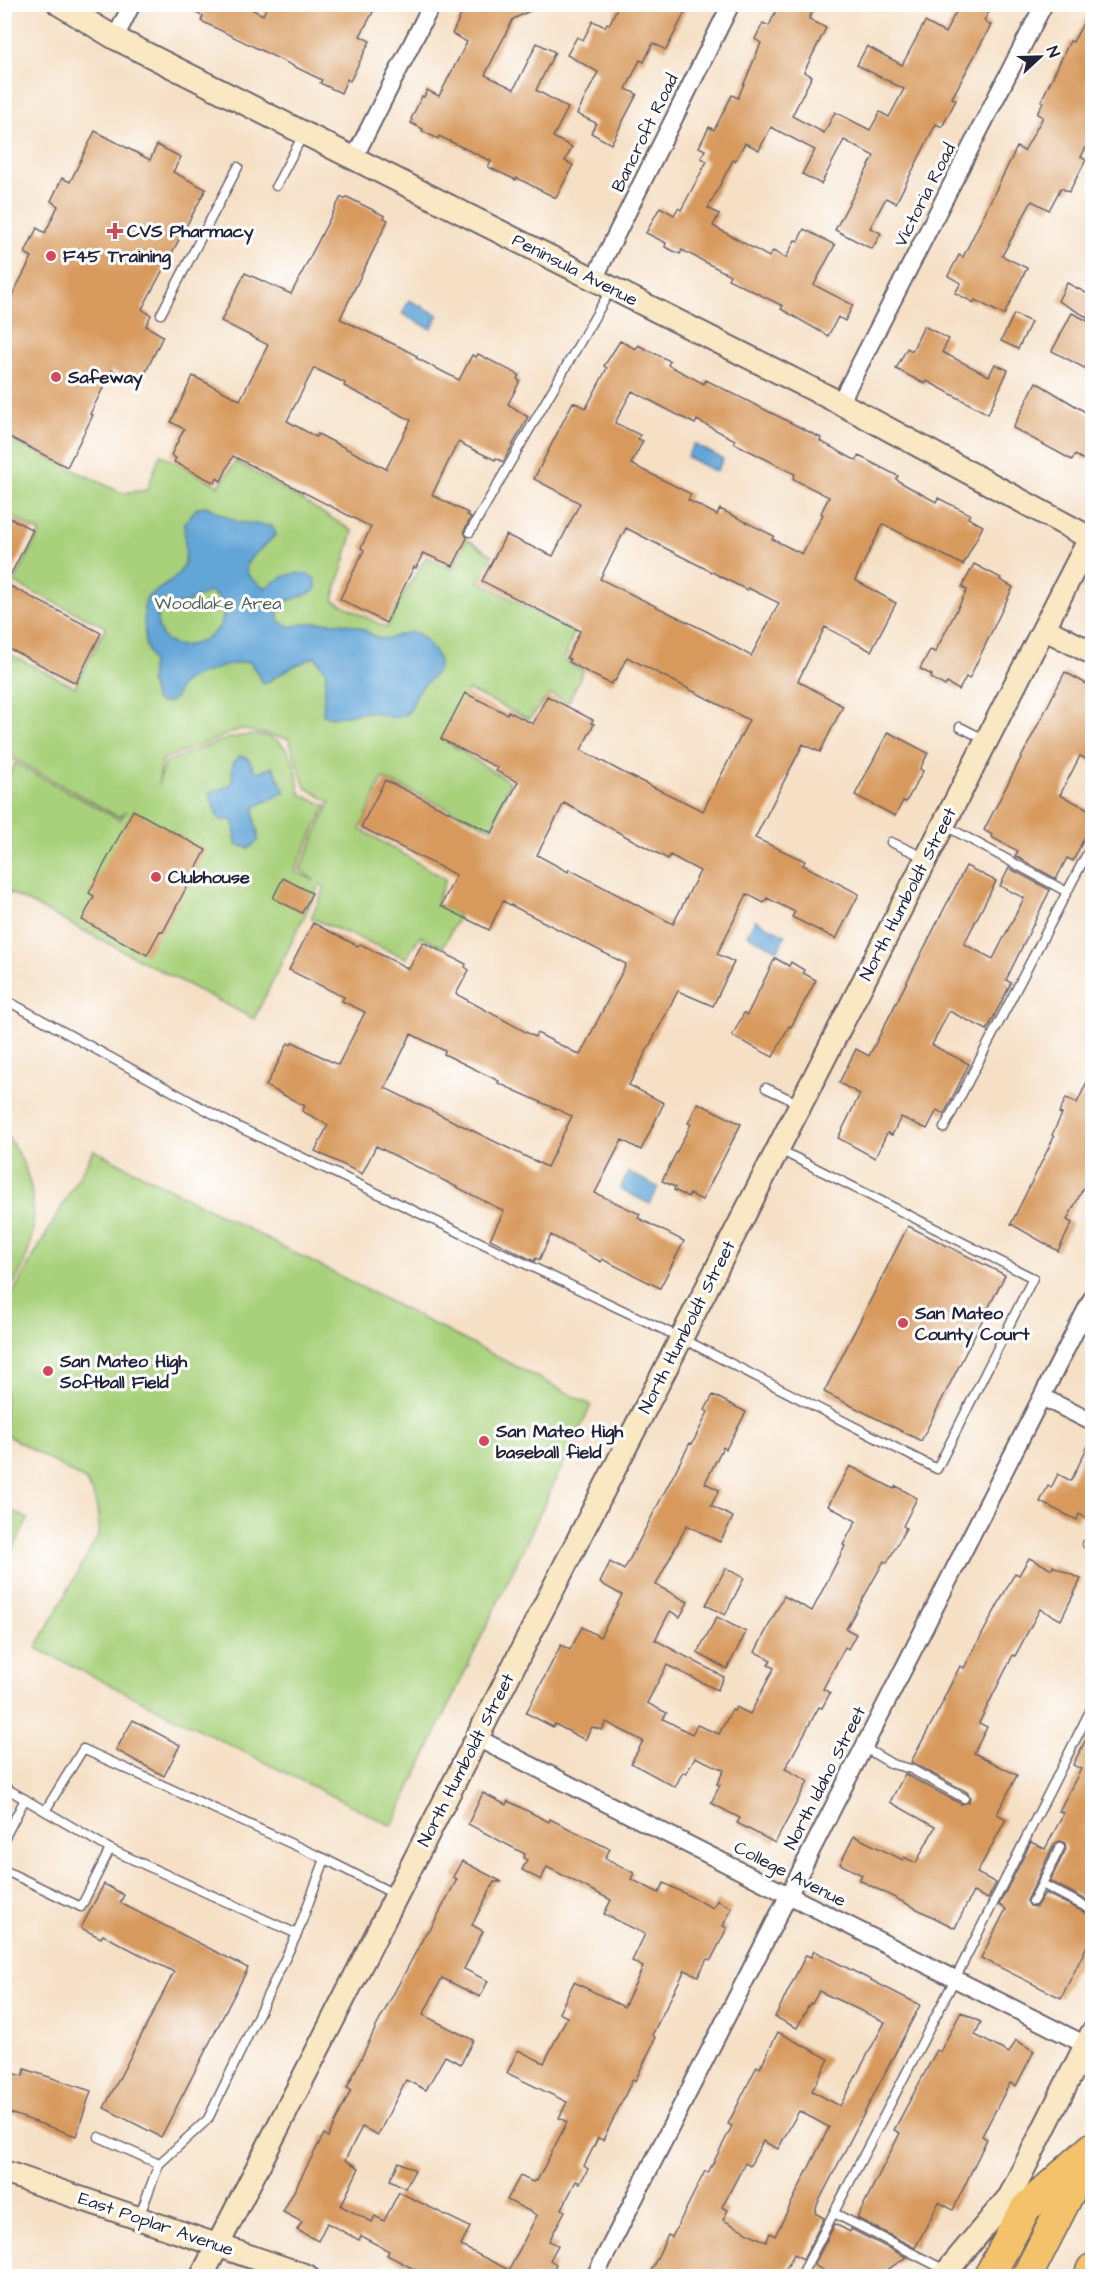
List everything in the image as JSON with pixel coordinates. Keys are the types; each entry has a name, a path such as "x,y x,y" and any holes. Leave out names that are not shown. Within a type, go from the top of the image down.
{"highway":[{"path":"988,2277 1026,2208 1092,2147"},
{"path":"1027,2277 1092,2147"},
{"path":"1089,2277 1092,2269"}],"street":[{"name":"Peninsula Avenue","path":"59,4 115,38 840,404 1092,537"},
{"path":"115,38 132,4"},
{"path":"354,158 432,4"},
{"name":"Bancroft Road","path":"603,284 731,4"},
{"name":"Victoria Road","path":"840,404 1044,4"},
{"name":"North Humboldt Street","path":"201,2277 1092,537"},
{"path":"1045,629 1092,653"},
{"name":"North Idaho Street","path":"595,2277 1092,1298"},
{"path":"1042,1397 1092,1422"},
{"name":"College Avenue","path":"477,1738 955,1979 1089,2039"},
{"path":"945,2274 1010,2196 1089,2039"},
{"name":"East Poplar Avenue","path":"4,2172 307,2277"}],"lane":[{"path":"276,186 304,133"},
{"path":"161,314 238,167"},
{"path":"470,532 603,284"},
{"path":"960,727 987,740"},
{"path":"944,825 1068,892"},
{"path":"891,842 927,858"},
{"path":"944,1128 1092,844"},
{"path":"4,999 230,1123 681,1338 937,1469 1033,1278 778,1149"},
{"path":"766,1088 801,1104"},
{"path":"801,2277 1092,1707"},
{"path":"863,1747 892,1764 911,1769 964,1798"},
{"path":"45,1811 83,1749 325,1860 396,1896"},
{"path":"4,1787 110,1849 297,1934"},
{"path":"4,1839 25,1799"},
{"path":"1033,1901 1060,1847"},
{"path":"4,1870 81,1907 110,1849"},
{"path":"138,2218 159,2164 208,2119 297,1934 325,1860"},
{"path":"1041,1884 1092,1910"},
{"path":"99,2137 159,2164"},
{"path":"834,2213 945,2274"}],"green space":[{"name":"Woodlake Area","path":"5,437 122,493 147,490 160,454 219,486 236,461 353,531 333,600 387,628 397,606 426,557 452,569 467,539 492,555 479,582 574,632 564,660 583,671 568,703 550,694 529,719 468,690 442,739 510,782 492,829 383,778 360,829 446,879 436,903 459,915 443,947 420,936 406,958 311,918 325,887 320,884 254,1019 5,890 5,784 15,763 120,820 126,811 119,817 5,754 5,652 75,687 106,627 14,583 40,532 5,513","holes":["241,729 289,739 305,787 330,802 300,869 315,881 295,871 326,805 302,794 294,764 285,747 271,738 255,735 237,737 165,763 158,785 162,760"]},
{"path":"5,1134 26,1172 32,1193 34,1214 32,1236 26,1257 5,1295 7,1214"},
{"path":"94,1150 591,1405 392,1826 36,1648 98,1536 98,1514 95,1500 85,1480 5,1434 5,1307"},
{"path":"5,1507 28,1519 5,1565"}],"water":[{"path":"409,300 438,315 431,329 402,314"},
{"path":"694,444 723,459 716,472 687,457"},
{"path":"206,506 237,522 272,526 276,534 255,554 247,566 247,573 265,588 283,577 297,573 316,580 316,589 311,593 282,605 278,617 283,624 291,627 337,623 356,626 383,639 408,632 422,637 437,655 439,667 418,692 407,713 400,717 373,712 335,717 323,715 326,671 315,657 292,667 264,684 250,662 244,662 214,669 187,680 180,687 176,697 169,702 160,703 154,698 150,680 152,662 145,643 144,606 147,597 175,578 183,567 185,522 197,508","holes":["209,592 217,596 222,607 223,618 219,627 212,634 203,640 183,646 165,639 157,620 159,613 166,607 184,604"]},
{"path":"239,756 248,758 258,772 273,767 285,792 255,807 258,841 249,848 236,845 234,822 221,820 218,817 209,793 229,786 232,780 233,762"},
{"path":"755,920 785,935 778,950 747,935"},
{"path":"628,1172 658,1187 650,1204 620,1189"}],"building":[{"path":"180,4 242,4 263,15 268,4 357,4 373,12 360,36 370,41 350,81 347,79 341,93 320,83 322,80 201,21 203,16"},
{"path":"466,4 544,4 513,19 485,75 514,89 537,43 555,52 536,90 568,108 553,137 572,147 565,161 573,165 556,198 517,178 516,180 488,167 491,161 439,136 438,139 411,123 422,96 424,97 427,90 439,96 467,42 452,34"},
{"path":"619,4 676,4 686,10 666,50 653,43 644,62 640,60 626,89 637,94 611,144 591,133 596,123 577,114 598,72 567,55 577,37 583,40 593,21 605,27 607,23 609,25"},
{"path":"779,4 816,4 809,19 826,28 804,72 812,76 792,116 824,133 835,112 870,130 880,112 889,117 904,89 857,65 867,46 902,65 925,22 945,33 960,4 993,4 984,21 991,25 952,98 956,100 942,127 936,124 896,203 886,198 870,228 881,233 872,249 835,230 874,156 844,140 821,184 802,174 815,150 771,127 759,150 745,143 735,161 733,160 708,208 719,214 713,226 769,257 773,251 786,258 795,240 798,241 804,229 835,245 814,285 853,305 845,321 838,317 828,336 781,309 783,306 728,279 730,275 682,250 680,254 665,247 666,243 646,233 660,207 674,215 678,208 681,210 707,161 701,158 705,150 699,147 709,127 714,130 732,95 738,98 761,43 755,39 763,23 769,26"},
{"path":"1092,7 1092,136 1081,157 1086,160 1069,192 1061,188 1049,210 1032,201 1002,256 1027,268 1004,315 975,300 974,303 955,293 961,283 948,276 959,255 963,257 1017,147 1024,151 1043,117 1037,114 1043,102 1041,101 1070,41 1073,42"},
{"path":"95,131 150,160 157,145 181,157 173,172 206,189 142,309 151,315 146,326 163,336 140,384 112,370 67,467 4,434 4,311 32,257 25,253 37,228 45,233 58,206 51,201 62,178 70,182"},
{"path":"341,197 345,199 347,197 385,216 384,218 388,220 340,319 402,348 417,356 416,358 459,380 472,355 476,357 478,354 519,375 517,379 520,381 508,404 528,417 503,462 458,442 432,495 468,513 467,515 471,517 464,531 467,538 453,566 423,553 386,623 340,599 364,550 361,548 371,527 233,456 221,481 217,478 215,483 174,462 176,458 171,455 184,429 171,422 193,376 240,400 268,345 221,321 245,273 291,294","holes":["314,368 345,383 344,386 411,420 386,469 318,434 316,437 287,421"]},
{"path":"1067,283 1092,296 1092,307 1087,317 1058,301"},
{"path":"1072,313 1092,323 1092,372 1052,351"},
{"path":"1014,314 1031,322 1018,349 1001,341"},
{"path":"924,326 949,339 942,352 989,376 995,364 1008,370 988,414 927,381 925,384 896,369 907,348 912,351"},
{"path":"620,341 636,349 638,345 670,361 668,365 704,384 706,380 821,438 820,441 853,459 857,460 859,456 898,476 896,479 900,482 936,502 938,498 970,514 968,518 983,526 963,565 883,524 855,580 896,603 871,651 825,627 798,681 843,706 820,752 803,744 755,838 805,861 803,865 859,894 836,939 792,917 795,912 767,898 764,903 747,894 717,954 734,962 713,1006 678,991 629,1085 664,1103 641,1150 622,1140 595,1193 640,1214 638,1218 684,1241 660,1288 602,1259 601,1262 551,1235 539,1260 536,1258 534,1261 490,1239 504,1211 376,1146 362,1174 315,1151 328,1125 302,1111 305,1106 266,1086 288,1043 291,1045 293,1042 338,1065 365,1012 342,1001 344,997 289,970 313,923 409,969 423,942 466,964 465,967 469,970 456,994 535,1037 537,1033 580,1055 607,1002 626,964 503,901 489,930 441,906 456,875 361,827 385,780 492,833 518,782 496,771 498,768 441,739 465,693 533,724 547,696 593,720 591,723 594,724 581,750 703,811 749,720 627,657 615,681 611,684 591,674 569,662 570,659 567,658 580,631 482,581 506,535 553,556 580,503 534,479 573,402 586,408 607,368 604,366","holes":["632,391 695,424 697,420 735,440 734,443 795,474 793,479 829,497 821,513 823,514 802,554 772,539 774,536 720,509 717,515 688,500 691,494 631,464 643,441 638,439 640,435 615,423","626,528 747,590 748,588 779,603 751,656 708,632 600,579","564,803 668,859 670,855 700,871 673,924 569,869 568,872 537,855","411,1034 445,1051 444,1054 499,1081 498,1083 572,1116 547,1167 385,1088"]},
{"path":"1036,382 1092,416 1092,449 1086,461 1075,455 1072,460 1013,428"},
{"path":"4,515 33,530 6,584 101,633 76,683 4,646"},
{"path":"974,564 1013,587 969,679 966,677 959,690 947,683 945,686 920,669 930,650 935,652 967,590 962,587"},
{"path":"1065,672 1092,687 1092,762 1080,756 1060,795 1092,811 1092,822 1073,861 1067,858 1056,879 1015,856 1018,851 991,837 992,835 984,830"},
{"path":"888,732 928,753 920,769 923,771 906,802 903,801 895,816 855,795"},
{"path":"133,810 206,850 163,932 160,931 147,955 82,920 94,896 89,893"},
{"path":"966,866 996,881 964,944 993,959 1024,898 1000,886 1009,868 1050,890 1006,980 1011,983 987,1030 949,1011 932,1045 969,1064 944,1114 937,1110 927,1129 901,1117 892,1135 887,1133 875,1158 838,1138 860,1094 839,1083 856,1049 869,1056"},
{"path":"283,878 312,893 302,913 273,898"},
{"path":"775,958 789,966 791,962 804,970 803,973 816,980 773,1057 732,1036 744,1013 747,1015"},
{"path":"1092,1071 1092,1171 1067,1220 1072,1223 1058,1251 1011,1224 1054,1137 1052,1135 1062,1114 1059,1113 1066,1098 1077,1103"},
{"path":"698,1103 741,1124 702,1200 690,1194 688,1197 662,1181 691,1124 688,1123"},
{"path":"908,1226 1005,1275 921,1441 824,1392"},
{"path":"713,1395 746,1412 726,1449 723,1447 705,1483 719,1490 711,1506 733,1517 720,1542 687,1525 656,1585 688,1602 680,1617 670,1611 655,1640 724,1677 717,1690 667,1665 647,1703 667,1713 663,1719 692,1734 697,1725 719,1734 736,1707 750,1714 774,1668 768,1665 771,1660 755,1652 784,1596 812,1611 856,1521 828,1506 850,1466 917,1498 903,1526 906,1528 898,1543 887,1563 884,1561 846,1629 856,1634 848,1649 845,1647 823,1689 830,1693 822,1708 819,1707 785,1769 808,1781 775,1843 737,1823 740,1818 711,1803 724,1770 695,1757 686,1774 683,1772 675,1787 631,1763 643,1741 606,1722 602,1730 592,1727 585,1740 555,1724 553,1727 526,1713 561,1645 570,1650 582,1627 600,1637 622,1595 600,1583 610,1562 624,1570 690,1443 692,1444 708,1412 705,1410"},
{"path":"1092,1437 1092,1521 1079,1514 1077,1520 1040,1502 1048,1486 1051,1488 1058,1474 1071,1481"},
{"path":"1029,1558 1081,1579 1061,1620 1040,1609 1015,1656 1013,1655 979,1723 987,1727 974,1753 1017,1775 997,1814 1006,1819 977,1873 996,1883 988,1899 973,1892 955,1928 859,1880 862,1875 840,1864 854,1836 903,1860 904,1857 916,1863 935,1827 890,1802 905,1774 961,1804 969,1802 970,1797 967,1792 911,1762 960,1666 964,1668 1015,1573 1019,1575"},
{"path":"726,1568 744,1578 725,1615 706,1605"},
{"path":"717,1617 746,1632 727,1669 697,1653"},
{"path":"133,1720 180,1745 164,1776 116,1750"},
{"path":"1092,1727 1092,1903 1050,1881 1066,1849 1065,1843 1060,1841 1054,1844 1027,1901 1030,1906 1036,1907 1045,1893 1092,1916 1092,1936 1061,1998 981,1958 1006,1909 999,1905 1031,1842 1045,1849 1064,1813 1059,1811 1081,1769 1073,1765"},
{"path":"483,1793 506,1805 508,1801 549,1822 550,1819 610,1849 605,1858 634,1873 631,1879 659,1893 664,1883 713,1908 717,1900 732,1908 723,1926 727,1928 711,1960 707,1959 698,1976 685,1970 652,2035 655,2037 652,2046 635,2081 633,2079 603,2140 598,2138 584,2166 588,2169 580,2183 576,2181 562,2209 565,2211 549,2241 558,2245 550,2260 556,2264 550,2277 429,2277 387,2255 389,2251 361,2236 359,2240 327,2223 318,2241 297,2230 302,2222 283,2212 324,2134 328,2137 351,2090 347,2088 376,2027 457,1879 453,1877 462,1861 502,1882 494,1882 472,1925 483,1931 464,1969 488,1981 480,1997 442,1978 423,2015 473,2040 461,2064 445,2056 426,2090 406,2080 378,2135 362,2127 345,2160 359,2168 341,2206 372,2222 375,2216 384,2221 399,2192 470,2227 461,2246 509,2270 537,2215 507,2200 520,2176 533,2182 537,2181 567,2122 559,2118 567,2102 507,2073 518,2050 544,2063 567,2017 559,2013 574,1982 624,2007 643,1967 632,1961 645,1934 604,1914 611,1900 547,1867 541,1880 522,1870 527,1860 523,1858 525,1854 468,1824"},
{"path":"104,1884 124,1895 120,1903 248,1968 161,2137 104,2108 174,1972 103,1935 101,1938 81,1928"},
{"path":"814,1951 920,2005 817,2205 815,2213 824,2218 803,2259 794,2254 782,2277 648,2277 668,2235 672,2237 705,2171 708,2173 732,2126 728,2124 757,2066 760,2068 778,2032 829,2059 812,2091 840,2106 885,2022 819,1991 797,2028 775,2017 806,1955 811,1957","holes":["799,2111 829,2127 775,2236 770,2233 766,2242 723,2220 728,2210 722,2207 745,2163 750,2166 763,2141 778,2149"]},
{"path":"961,2012 981,2022 975,2035 1009,2053 1016,2040 1034,2051 1016,2086 1010,2083 982,2136 987,2139 953,2210 939,2202 915,2248 857,2218 900,2133 894,2130 937,2050 940,2052"},
{"path":"25,2069 91,2091 76,2136 4,2111 4,2071 23,2076"},
{"path":"399,2162 415,2170 405,2188 390,2180"},
{"path":"835,2224 850,2232 851,2229 906,2257 877,2277 820,2277 823,2270 814,2265"}],"place":[{"name":"CVS Pharmacy","path":"115,231"},
{"name":"F45 Training","path":"51,256"},
{"name":"Safeway","path":"56,377"},
{"name":"Clubhouse","path":"156,877"},
{"name":"San Mateo County Court","path":"903,1323"},
{"name":"San Mateo High Softball Field","path":"48,1371"},
{"name":"San Mateo High baseball field","path":"484,1441"}]}
